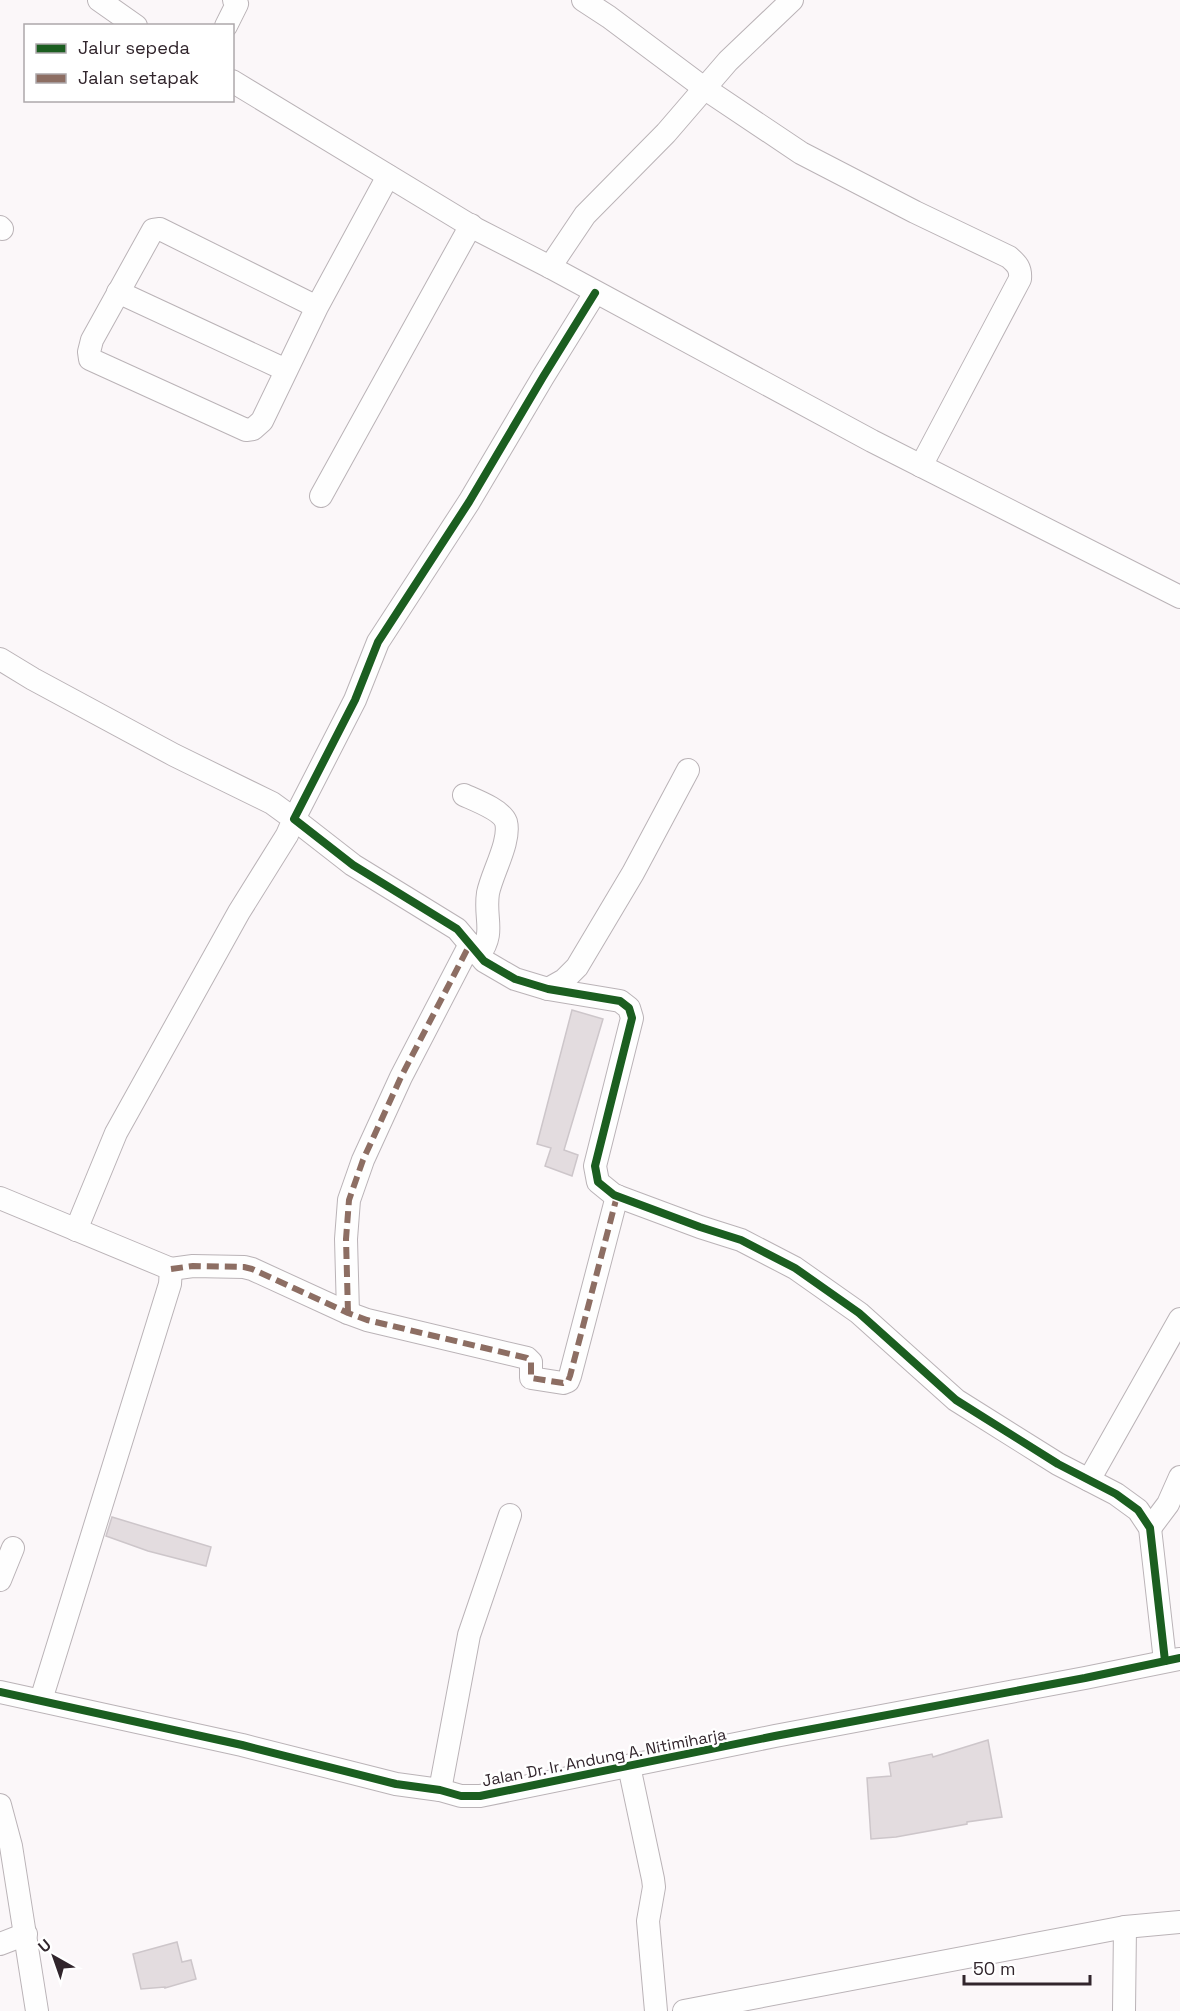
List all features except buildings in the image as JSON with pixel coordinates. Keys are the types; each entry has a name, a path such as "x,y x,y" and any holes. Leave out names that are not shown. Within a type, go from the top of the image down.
{"street":[{"path":"99,0 133,24"},
{"path":"227,24 237,4 234,0"},
{"path":"583,0 704,88 801,153 1017,263 1021,271 1020,279 921,466"},
{"path":"550,267 585,215 666,133 728,61 792,0"},
{"path":"234,82 471,225 595,293 921,466 1180,597"},
{"path":"317,307 160,229 153,230 92,340 90,359 246,430 253,429 262,421 317,307 388,176"},
{"path":"321,496 471,225"},
{"path":"118,292 286,370"},
{"path":"76,1230 116,1133 239,912 287,835 355,700 378,642 469,502 595,293"},
{"path":"0,659 174,755 272,802 353,865 457,929 484,961 515,979 548,989 620,1001 629,1008 632,1018 595,1166 598,1182 617,1196 741,1240 795,1268 859,1313 956,1400 1058,1464 1116,1494 1138,1510 1150,1528 1172,1660"},
{"path":"548,989 564,980 578,967 633,873 688,770"},
{"path":"348,1313 346,1239 350,1200 363,1160 401,1077 474,949 488,941 489,893 504,844 506,820 498,812 464,795"},
{"path":"0,1198 171,1269 192,1266 252,1269 367,1320 527,1358 531,1362 531,1378 563,1383 568,1381 570,1376 617,1196"},
{"path":"41,1700 170,1284 171,1269"},
{"path":"1089,1480 1180,1320"},
{"path":"1150,1528 1168,1504 1180,1477"},
{"path":"440,1790 469,1635 510,1515"},
{"path":"0,1580 13,1548"},
{"name":"Jalan Dr. Ir. Andung A. Nitimiharja","path":"0,1692 242,1745 396,1784 440,1790 461,1796 480,1796 775,1736 1172,1660"},
{"path":"629,1766 654,1887 648,1921 656,2011"},
{"path":"0,1805 11,1846 27,1934 37,2011"},
{"path":"684,2011 1125,1928 1180,1922"},
{"path":"1124,2011 1125,1928"},
{"path":"0,1944 27,1934"}],"marked path":[{"path":"348,1313 346,1239 349,1200 363,1160 401,1077 470,944"},
{"path":"171,1269 193,1266 252,1269 367,1320 527,1358 531,1362 531,1378 563,1383 568,1381 570,1376 617,1196"}],"cycle path":[{"path":"595,293 469,502 378,642 355,700 294,819 353,865 457,929 484,961 515,979 548,989 620,1001 629,1008 632,1018 595,1166 598,1182 614,1195 741,1240 795,1268 859,1313 956,1400 1058,1464 1116,1494 1138,1510 1150,1528 1165,1661"},
{"path":"0,1692 242,1745 396,1784 440,1790 461,1796 480,1796 775,1736 1180,1658"}]}
